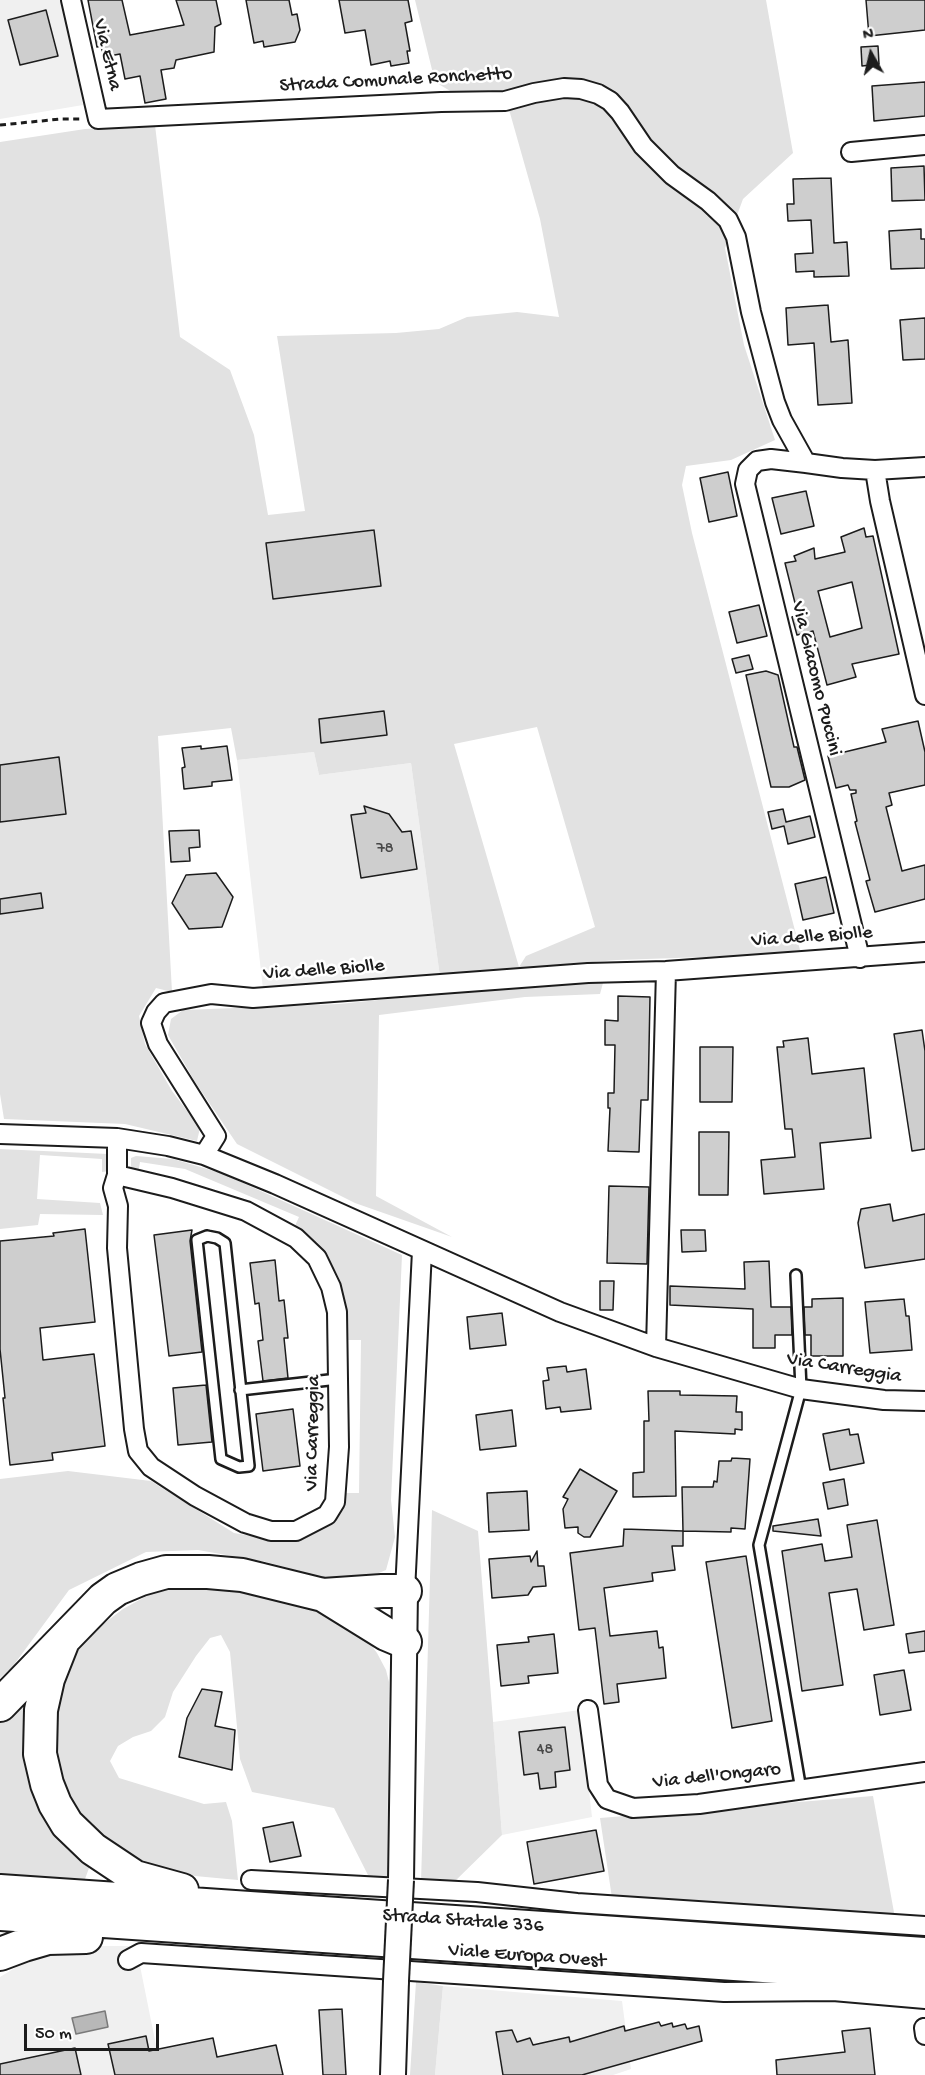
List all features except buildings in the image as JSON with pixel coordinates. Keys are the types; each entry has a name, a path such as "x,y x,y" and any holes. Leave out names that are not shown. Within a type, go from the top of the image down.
{"highway":[{"path":"0,1705 85,1616 117,1589 166,1572 242,1575 323,1595 405,1591"},
{"path":"323,1595 386,1634 405,1642"},
{"path":"63,1641 48,1679 41,1710 40,1754 55,1804 67,1824 93,1849 135,1877 181,1890 367,1927"},
{"name":"Strada Statale 336","path":"0,1891 367,1927 925,1977"},
{"name":"Strada Statale 336","path":"0,1914 367,1927 925,1954"},
{"path":"0,1954 48,1938 102,1936 181,1941 367,1927"}],"street":[{"name":"Via Etna","path":"71,0 98,119"},
{"name":"Strada Comunale Ronchetto","path":"98,119 441,102 505,101 564,88 581,89 598,94 610,101 643,146 672,175 708,201 728,220 736,237 751,312 775,402 782,420 806,463"},
{"path":"851,152 925,145"},
{"name":"Via Giacomo Puccini","path":"806,463 771,459 757,461 748,470 745,484 860,958"},
{"path":"806,463 875,470 925,467"},
{"path":"875,470 880,501 925,695"},
{"name":"Via delle Biolle","path":"204,1155 216,1136 158,1044 151,1023 156,1012 164,1003 211,994 253,998 588,973 666,971 925,952"},
{"path":"656,1347 666,971"},
{"name":"Via Carreggia","path":"0,1134 117,1138 168,1146 204,1155 275,1184 560,1312 656,1347 801,1389 884,1400 925,1401"},
{"name":"Via Carreggia","path":"117,1138 117,1175 113,1188 118,1206 117,1248 138,1451 151,1467 195,1496 245,1523 271,1531 296,1531 327,1515 335,1502 339,1447 337,1312 331,1287 317,1258 296,1238 246,1211 172,1188 117,1175"},
{"path":"393,2075 400,1880 405,1591 422,1251"},
{"name":"Via dell'Ongaro","path":"588,1710 598,1785 607,1799 633,1808 699,1804 925,1772"},
{"path":"251,1880 477,1892 577,1904 925,1926"},
{"name":"Viale Europa Ovest","path":"129,1960 141,1953 712,1991 833,1991 925,1999"},
{"path":"924,2028 925,2035"}],"lane":[{"path":"207,1236 217,1238 225,1244 240,1390 249,1466 239,1467 221,1459 197,1240 207,1236"},
{"path":"796,1275 801,1389 759,1545 801,1790"},
{"path":"240,1390 338,1379"}],"path":[{"path":"0,125 61,119 98,119"}],"shaded area":[{"path":"0,0 62,0 83,105 0,119"},
{"path":"415,0 766,0 793,153 743,199 725,248 744,345 775,440 731,460 686,466 682,485 692,533 800,950 763,955 617,960 440,977 411,763 319,775 314,752 237,760 231,728 158,736 172,992 156,988 139,1016 145,1044 172,1091 200,1128 197,1141 125,1124 4,1119 0,1094 0,142 85,129 155,125 180,337 230,370 254,435 268,515 305,511 277,336 396,333 439,329 467,317 517,312 559,317 540,219 510,113 491,90 452,92 435,82","holes":["537,727 595,927 526,956 519,967 454,744"]},
{"path":"314,752 319,775 411,763 440,977 263,989 237,760"},
{"path":"603,983 600,994 525,997 379,1015 376,1196 452,1237 355,1203 237,1144 195,1082 168,1035 171,1019 183,1010 339,1004 527,985"},
{"path":"0,1149 108,1154 109,1171 102,1172 102,1159 40,1155 37,1199 100,1203 103,1215 40,1214 38,1225 0,1229"},
{"path":"136,1156 173,1159 221,1173 402,1255 391,1500 395,1537 386,1570 364,1579 341,1582 266,1562 198,1550 146,1552 69,1590 13,1666 0,1678 0,1479 68,1471 151,1481 234,1533 286,1542 329,1526 344,1509 346,1493 359,1493 361,1340 348,1340 346,1308 340,1280 328,1258 294,1228 299,1217 185,1169 140,1162 138,1174 131,1173 131,1158"},
{"path":"432,1510 478,1531 502,1835 451,1885 421,1882"},
{"path":"181,1587 209,1587 237,1591 286,1600 322,1610 368,1641 377,1653 386,1670 389,1682 387,1879 370,1879 334,1808 252,1792 240,1759 230,1652 221,1635 210,1638 196,1656 173,1692 165,1717 151,1731 133,1737 118,1746 110,1761 119,1778 204,1804 226,1802 232,1821 238,1880 195,1876 161,1868 137,1858 112,1845 73,1807 61,1775 56,1747 54,1707 68,1663 94,1631 123,1609 152,1593"},
{"path":"22,1699 31,1741 92,1860 85,1879 0,1874 0,1720"},
{"path":"580,1710 592,1817 502,1835 493,1722"},
{"path":"873,1796 895,1918 612,1898 600,1818"},
{"path":"83,1946 136,1946 162,2075 0,2075 0,1977 38,1954"},
{"path":"416,1982 443,1986 435,2075 410,2075"},
{"path":"443,1986 622,2001 631,2069 613,2075 435,2075"},
{"path":"105,2011 108,2027 76,2034 72,2018"}]}
